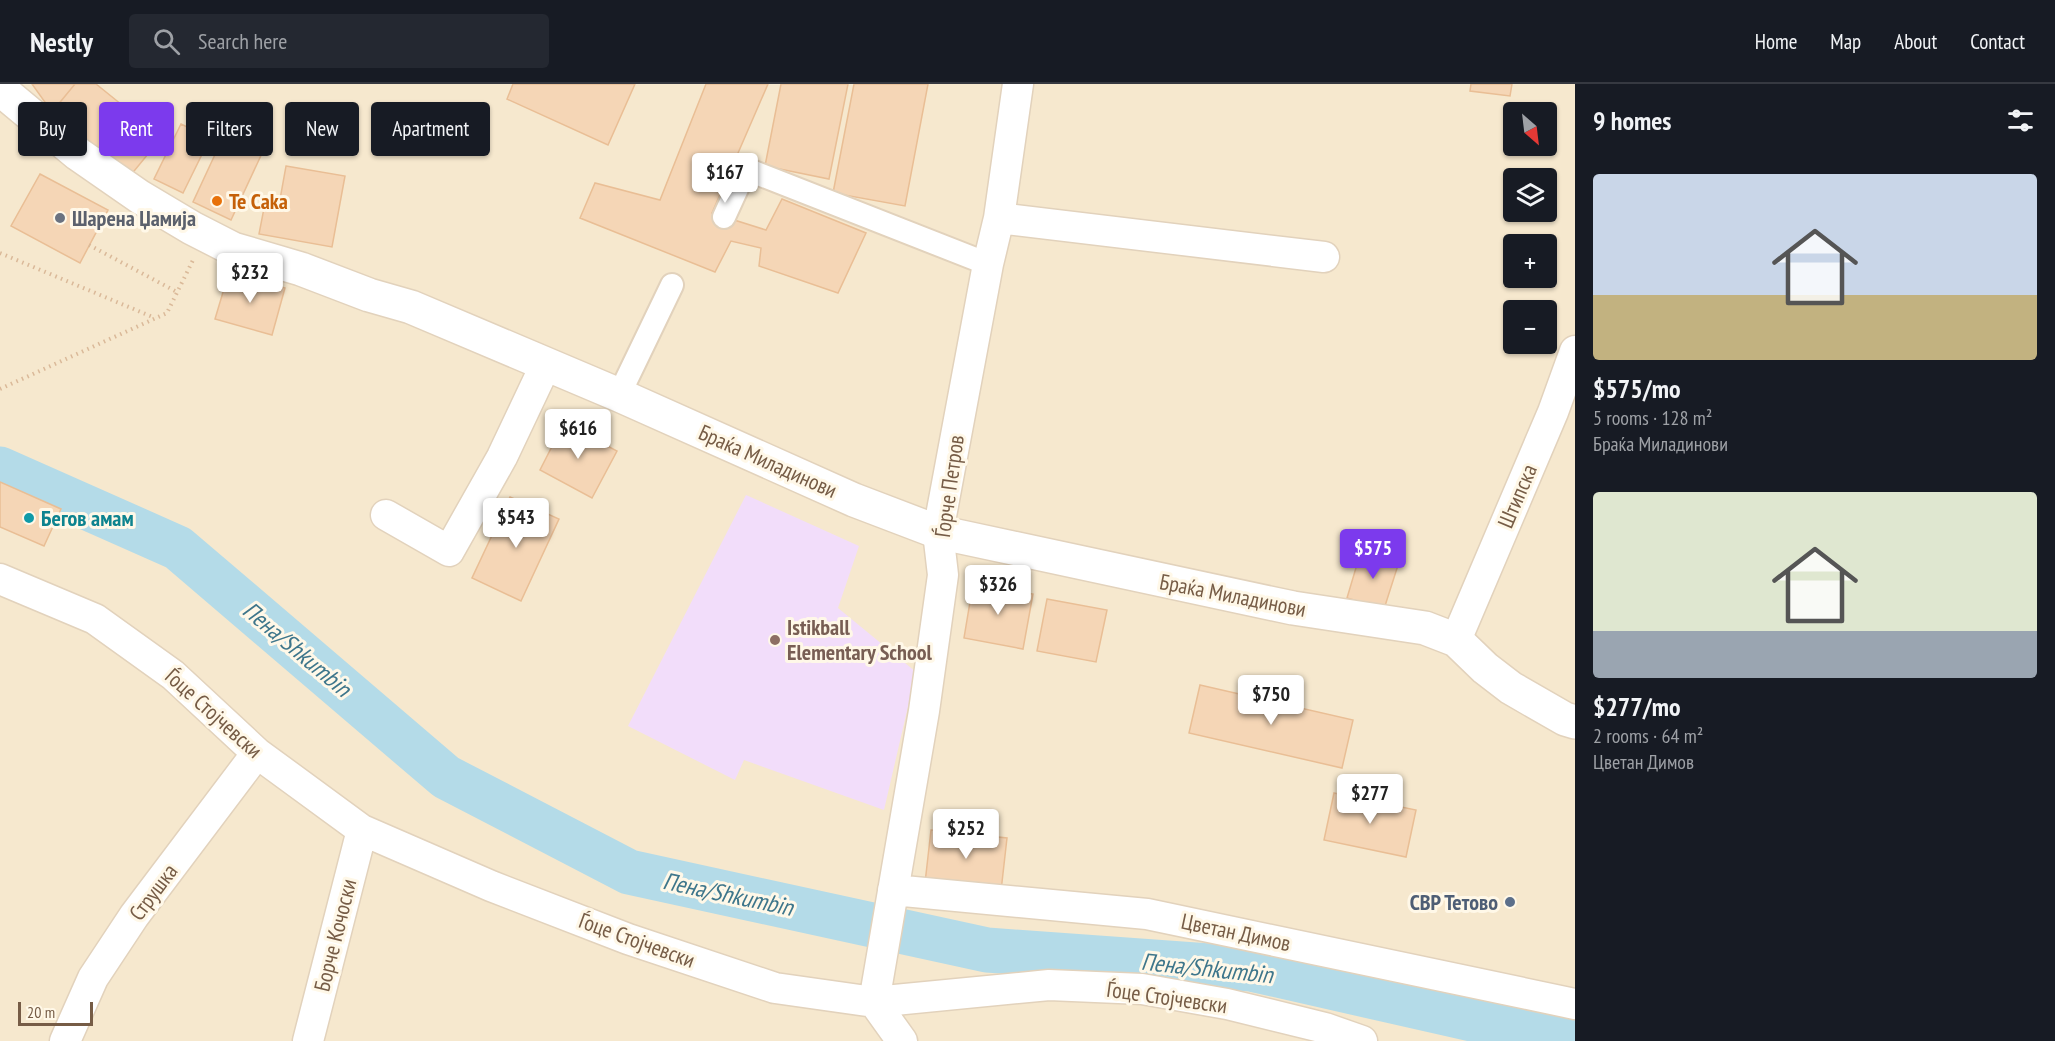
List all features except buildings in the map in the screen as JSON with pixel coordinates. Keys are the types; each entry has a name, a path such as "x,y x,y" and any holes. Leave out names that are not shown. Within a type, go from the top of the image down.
{"street":[{"name":"Ѓорче Петров","path":"877,989 924,711 943,575 938,532 988,264 999,218 1018,84"},
{"name":"Браќа Миладинови","path":"0,89 78,154 140,197 204,235 233,249 411,307 619,395 854,500 938,532 1293,608 1425,628 1456,640 1485,668 1511,688 1565,719 1575,722"},
{"path":"724,217 747,169 988,264"},
{"path":"999,218 1324,258"},
{"path":"619,395 672,285"},
{"name":"Штипска","path":"1456,640 1553,412 1575,351"},
{"path":"386,515 449,551 502,457 546,364"},
{"name":"Ѓоце Стојчевски","path":"0,579 95,619 173,675 257,753 362,830 491,886 628,939 775,988 877,989 1049,985 1142,989 1227,1004 1325,1028 1362,1041"},
{"name":"Струшка","path":"65,1041 93,978 134,915 257,753"},
{"name":"Борче Кочоски","path":"308,1041 362,830"},
{"name":"Цветан Димов","path":"891,901 1148,914 1575,1004"},
{"path":"877,989 902,1041"}],"path":[{"path":"0,389 167,313 204,235"},
{"path":"89,245 177,292"},
{"path":"0,253 156,319"}],"shaded area":[{"path":"0,84 1575,84 1575,1041 0,1041"},
{"name":"Istikball Elementary School","path":"746,495 859,546 838,608 916,672 884,810 744,760 735,780 628,726"}],"waterway":[{"name":"Пена/Shkumbin","path":"0,469 178,548 446,777 629,872 987,950 1251,969 1569,1041"}],"place":[{"name":"Te Caka","path":"217,201"},
{"name":"Шарена Џамија","path":"60,218"},
{"name":"Бегов амам","path":"29,518"},
{"name":"Istikball Elementary School","path":"775,640"},
{"name":"СВР Тетово","path":"1510,902"}]}
